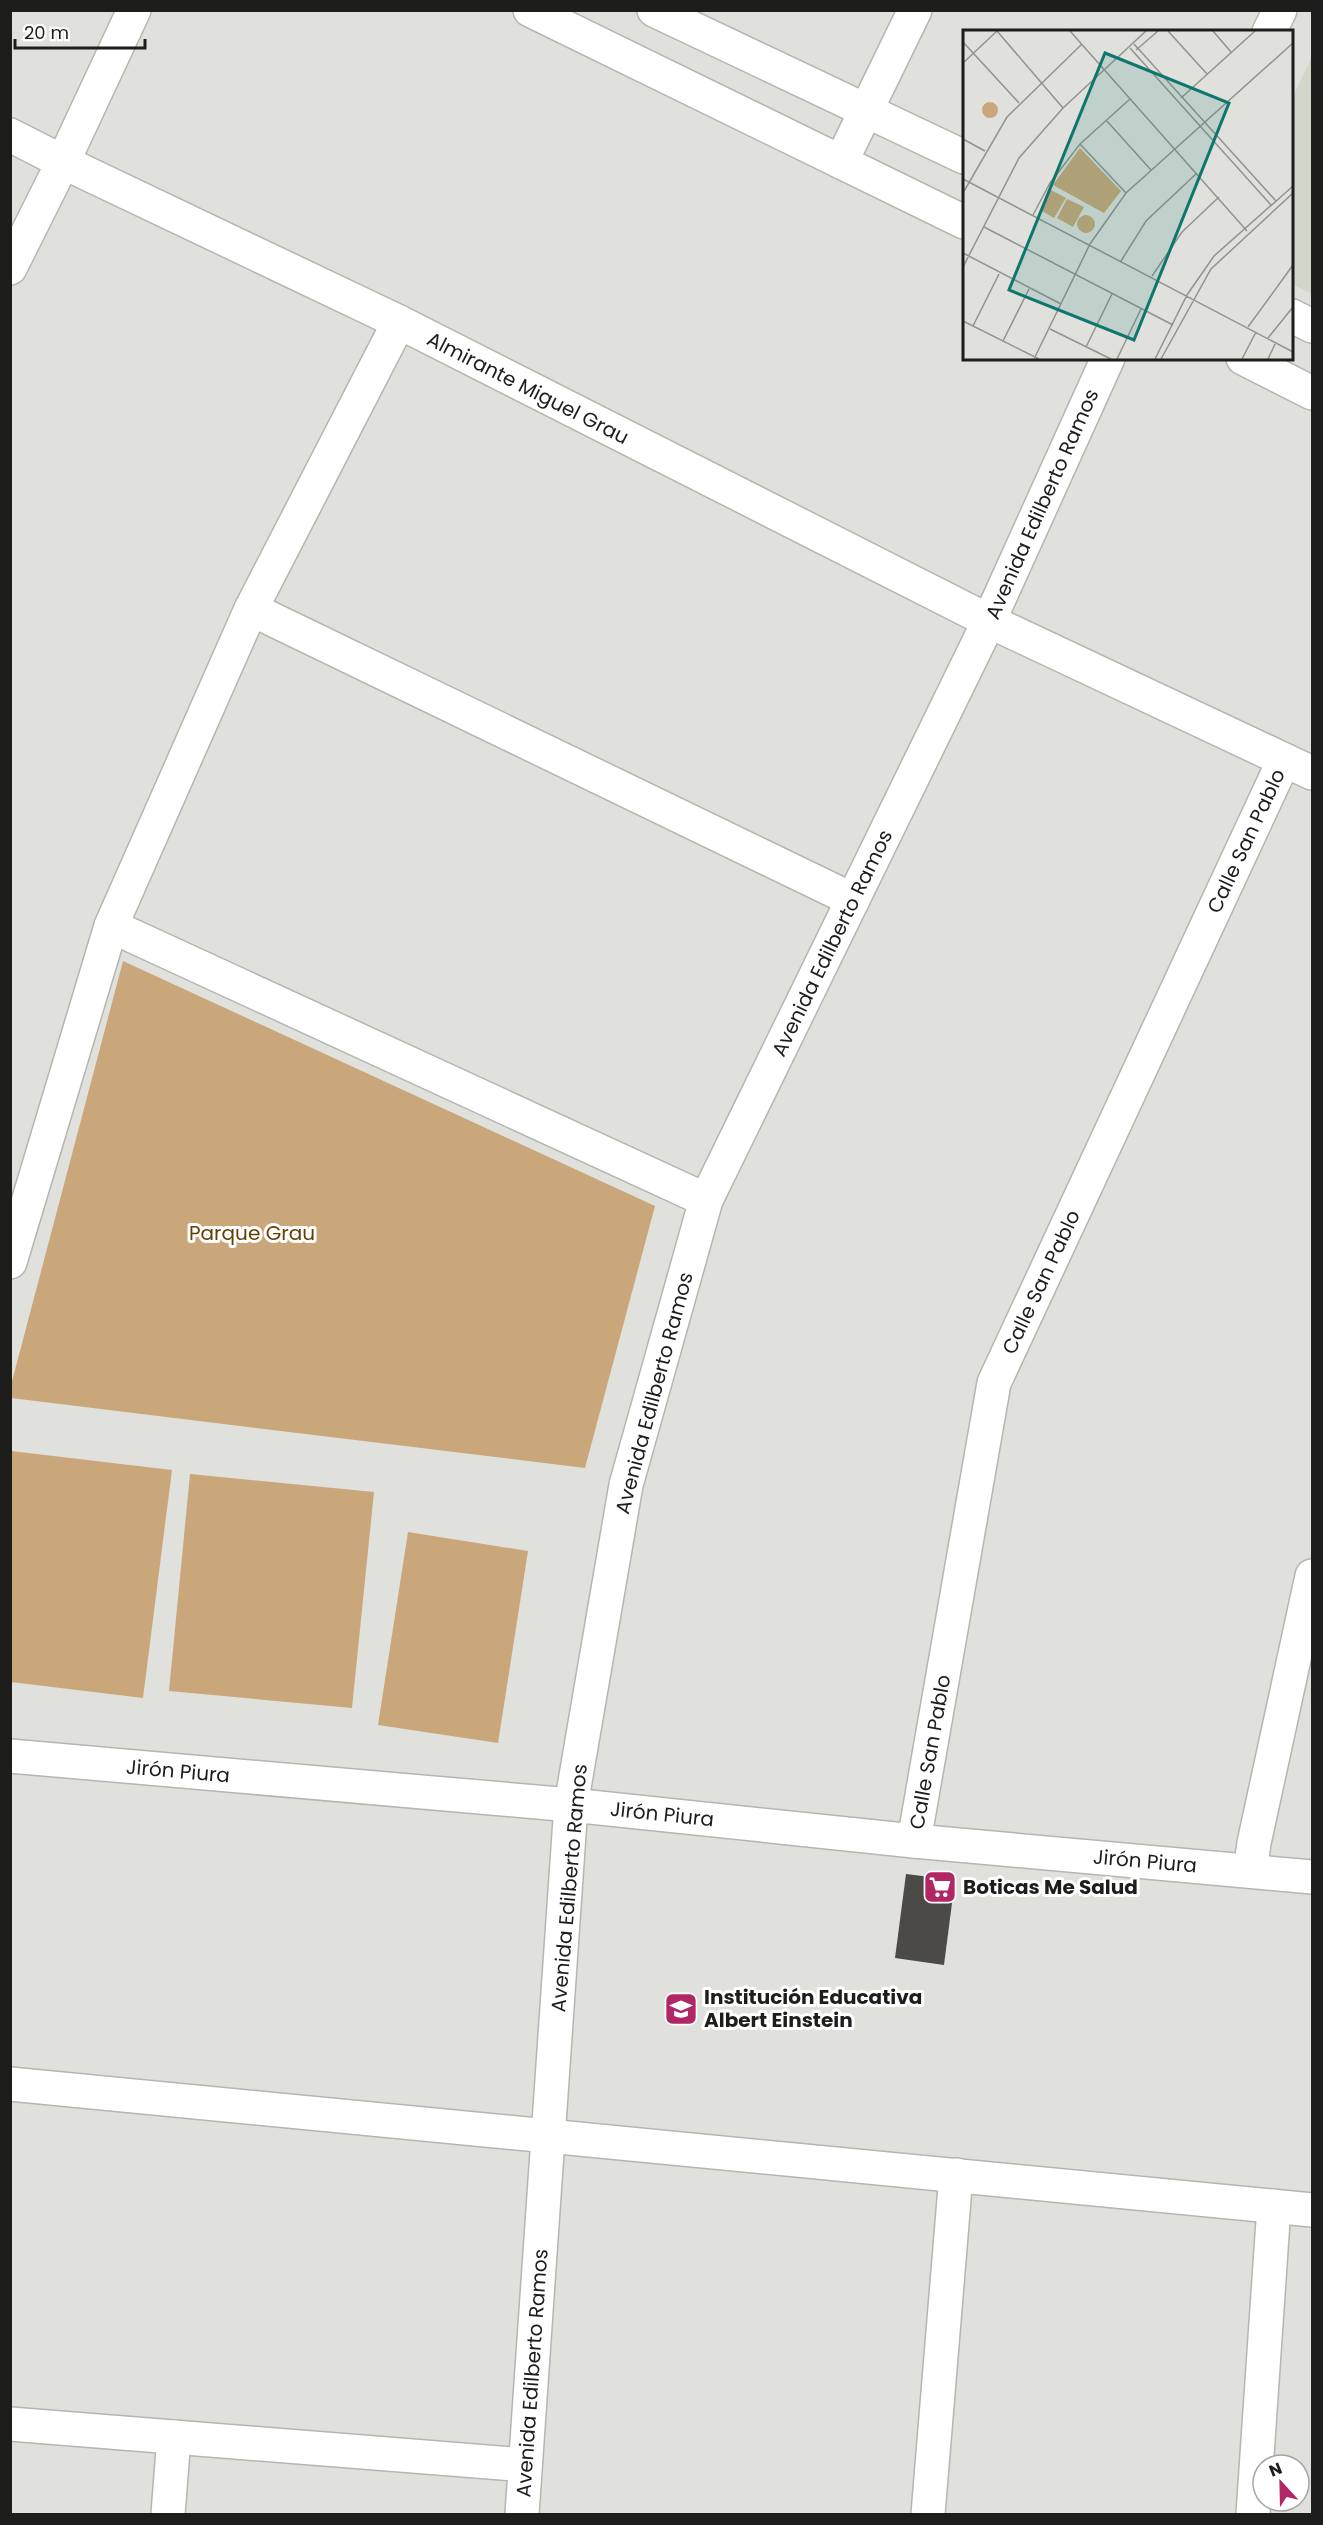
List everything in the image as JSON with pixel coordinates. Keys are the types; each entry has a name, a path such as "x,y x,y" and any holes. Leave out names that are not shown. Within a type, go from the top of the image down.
{"street":[{"path":"10,268 63,162 134,10"},
{"path":"530,10 963,222"},
{"path":"654,10 963,157"},
{"path":"841,162 915,10"},
{"path":"1270,30 1280,10"},
{"name":"Almirante Miguel Grau","path":"10,135 399,322 989,621 1298,766"},
{"path":"1293,316 1312,326"},
{"path":"10,1262 111,926 250,609 399,322"},
{"name":"Avenida Edilberto Ramos","path":"522,2514 550,2136 571,1805 626,1485 706,1200 989,621 1107,360"},
{"path":"1247,360 1312,393"},
{"path":"250,609 853,900"},
{"name":"Calle San Pablo","path":"914,1840 994,1383 1298,766"},
{"path":"111,926 706,1200"},
{"path":"1250,1870 1312,1576"},
{"name":"Jirón Piura","path":"10,1756 571,1805 1312,1877"},
{"path":"10,2084 1312,2210"},
{"path":"928,2514 956,2175"},
{"path":"1253,2514 1274,2206"},
{"path":"10,2424 525,2465"},
{"path":"168,2514 174,2437"}],"shaded area":[{"path":"1312,56 1312,294 1293,284 1293,97"}],"green space":[{"name":"Parque Grau","path":"123,961 655,1206 585,1468 11,1398 11,1385"},
{"path":"11,1451 172,1470 143,1698 11,1682"},
{"path":"190,1474 374,1492 352,1708 169,1691"},
{"path":"408,1532 528,1551 498,1743 378,1725"}],"building":[{"path":"906,1874 955,1880 944,1965 895,1958"}],"place":[{"name":"Boticas Me Salud","path":"940,1887"},
{"name":"Institución Educativa Albert Einstein","path":"681,2009"}]}
